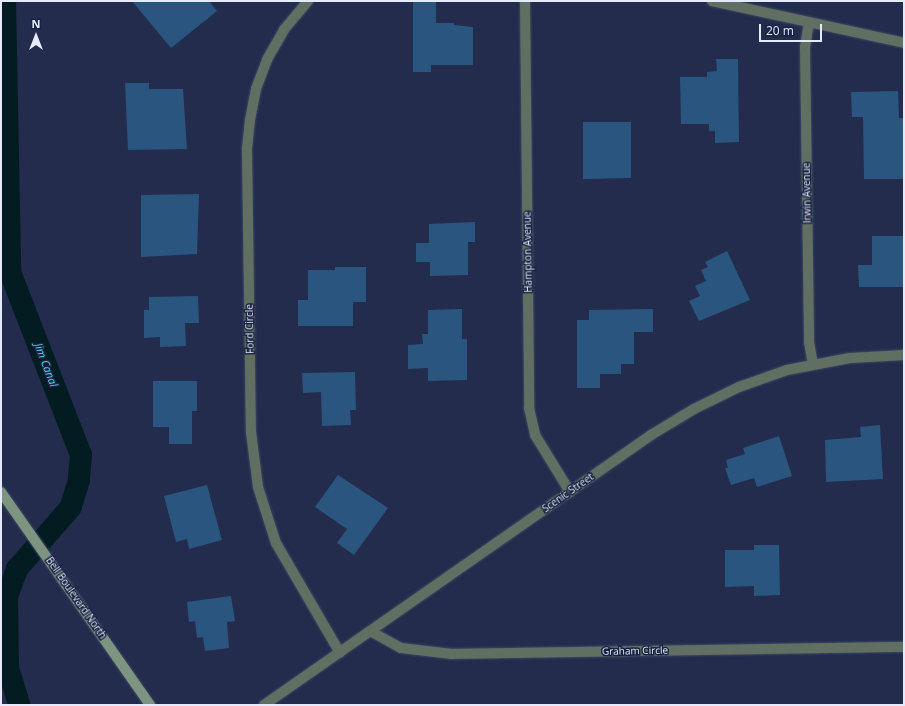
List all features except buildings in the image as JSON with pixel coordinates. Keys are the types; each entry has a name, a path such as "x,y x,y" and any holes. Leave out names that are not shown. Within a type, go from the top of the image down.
{"street":[{"name":"Ford Circle","path":"308,1 284,30 267,60 256,89 250,120 247,151 251,432 258,487 276,543 340,653"},
{"name":"Hampton Avenue","path":"525,1 529,408 535,435 570,492"},
{"path":"712,1 904,43"},
{"name":"Irwin Avenue","path":"809,22 805,47 809,342 813,364"},
{"name":"Scenic Street","path":"264,705 651,435 694,409 739,387 813,364 904,355"},
{"name":"Bell Boulevard North","path":"1,492 150,705"},
{"name":"Graham Circle","path":"370,631 401,648 452,654 904,647"}],"waterway":[{"name":"Jim Canal","path":"5,1 10,272 81,455 79,480 71,507 17,569 7,596 8,668 19,705"}]}
